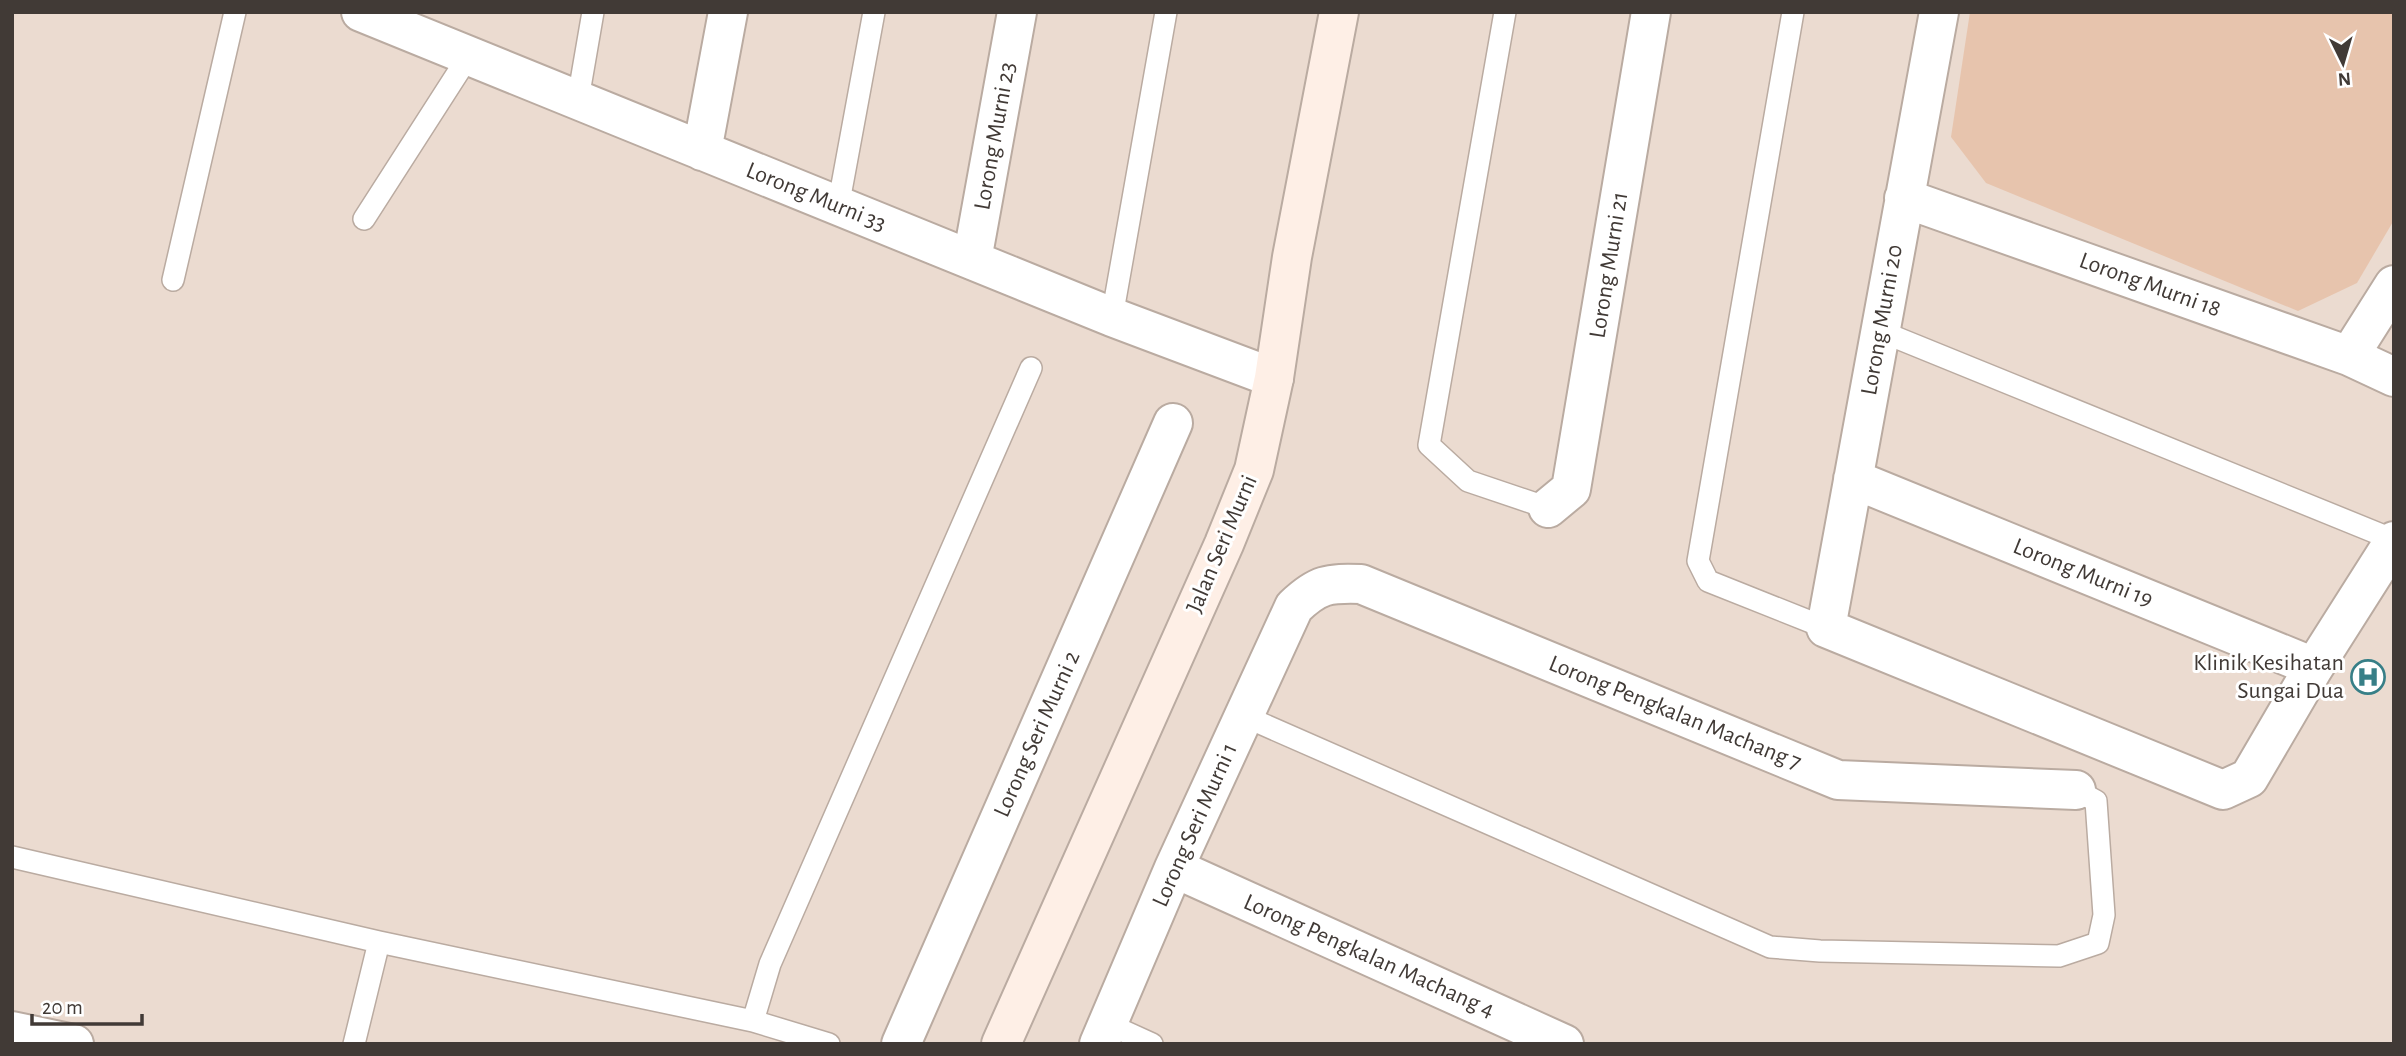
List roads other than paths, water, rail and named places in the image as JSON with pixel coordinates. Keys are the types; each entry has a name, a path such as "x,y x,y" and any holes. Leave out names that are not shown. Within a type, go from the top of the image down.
{"street":[{"name":"Lorong Murni 33","path":"361,12 1112,317 1274,378"},
{"path":"702,150 728,12"},
{"name":"Lorong Murni 23","path":"972,260 1017,12"},
{"name":"Jalan Seri Murni","path":"1001,1044 1224,544 1254,470 1274,378 1292,257 1339,12"},
{"name":"Lorong Murni 21","path":"1548,508 1571,489 1651,12"},
{"name":"Lorong Murni 20","path":"1826,628 1939,12"},
{"name":"Lorong Murni 18","path":"1905,198 2349,356 2394,377"},
{"path":"2349,356 2394,285"},
{"name":"Lorong Seri Murni 2","path":"901,1044 1173,423"},
{"name":"Lorong Murni 19","path":"1853,479 2314,667"},
{"path":"1826,628 2223,790 2249,778 2314,667 2394,540"},
{"name":"Lorong Pengkalan Machang 7","path":"1294,607 1311,591 1335,583 1361,584 1838,780 2076,790"},
{"name":"Lorong Seri Murni 1","path":"1103,1034 1174,868 1294,607"},
{"name":"Lorong Pengkalan Machang 4","path":"1174,868 1564,1044"},
{"path":"12,1031 74,1044"}],"lane":[{"path":"173,280 235,12"},
{"path":"578,99 593,12"},
{"path":"838,207 874,12"},
{"path":"1112,317 1166,12"},
{"path":"1505,12 1429,445 1468,481 1548,508"},
{"path":"1793,12 1698,561 1708,581 1826,628"},
{"path":"364,219 468,57"},
{"path":"1880,331 2394,540"},
{"path":"753,1021 770,964 1031,368"},
{"path":"1244,716 1770,947 1819,951 2059,956 2098,943 2104,915 2096,801 2076,790"},
{"path":"12,857 379,942 753,1021 828,1044"},
{"path":"354,1044 379,942"},
{"path":"1103,1034 1152,1044"}],"place":[{"name":"Klinik Kesihatan Sungai Dua","path":"2368,677"}]}
